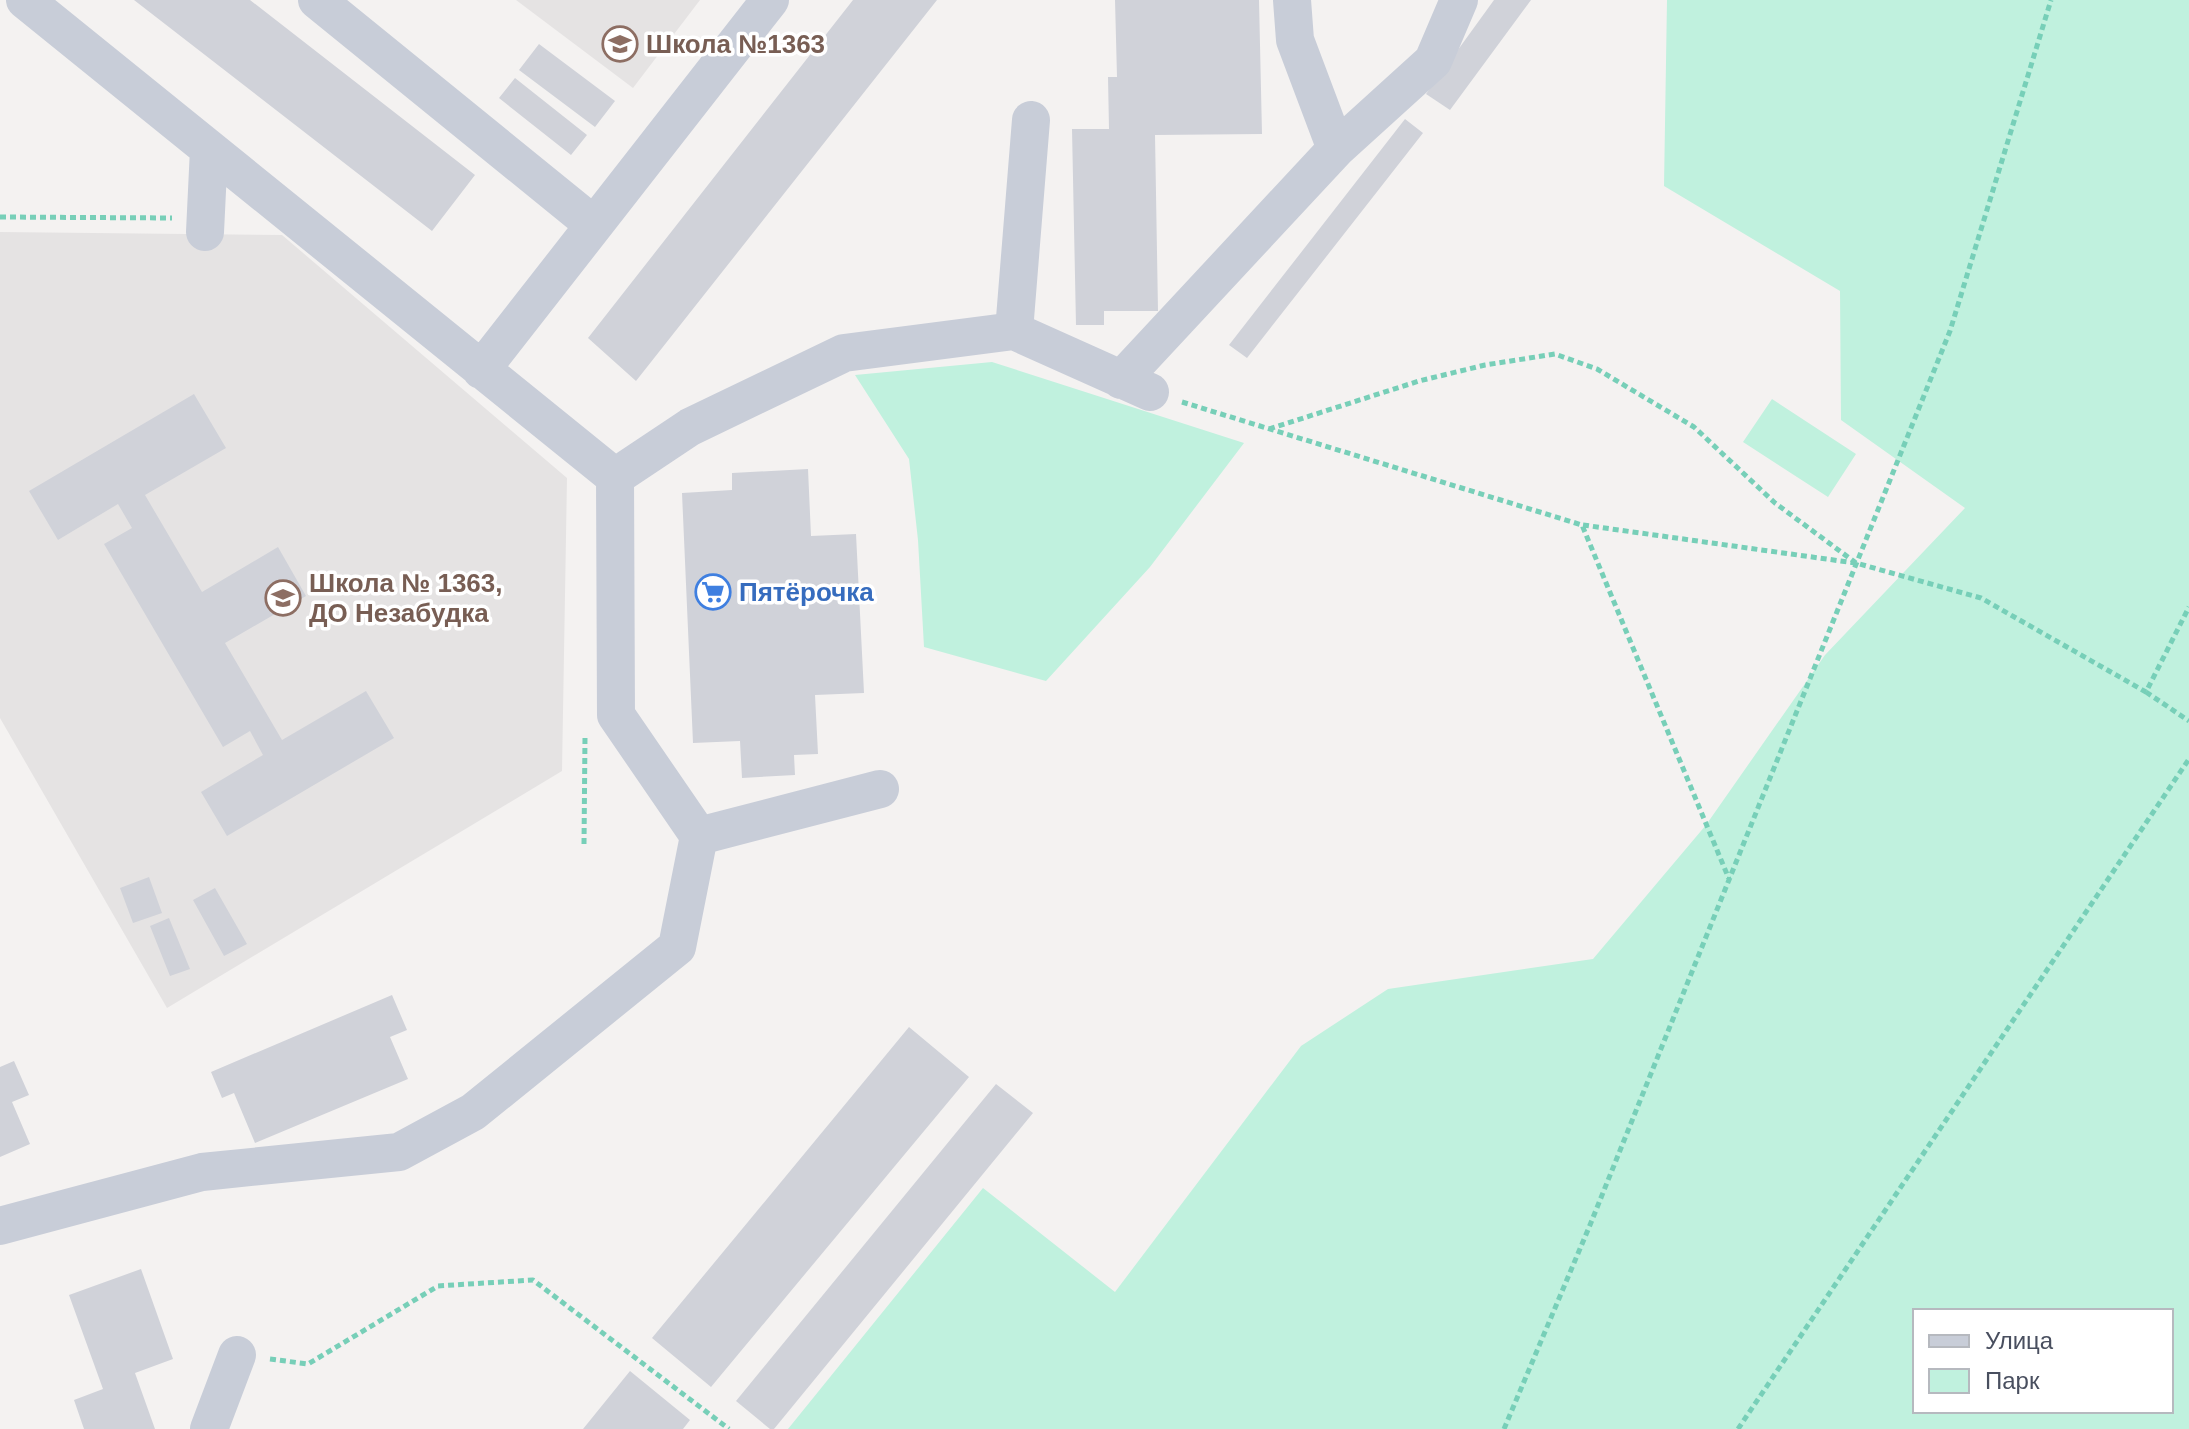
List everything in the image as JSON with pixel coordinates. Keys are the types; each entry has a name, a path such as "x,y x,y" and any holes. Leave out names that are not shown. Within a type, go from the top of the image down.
{"lane":[{"path":"25,0 615,477"},
{"path":"317,0 594,225"},
{"path":"481,370 770,0"},
{"path":"1292,0 1295,40 1336,149"},
{"path":"615,477 690,427 844,353 1014,331 1136,386 1336,149 1433,61 1459,0"},
{"path":"1014,331 1031,120"},
{"path":"205,225 209,149"},
{"path":"0,1226 202,1172 399,1152 473,1112 677,947 699,836 616,715 615,477"},
{"path":"699,836 880,789"},
{"path":"209,1429 237,1355"}],"path":[{"path":"1504,1429 1590,1225 1950,331 2051,0"},
{"path":"0,217 205,225"},
{"path":"1269,429 1419,381 1485,365 1555,354 1597,369 1694,427 1775,503 1856,563"},
{"path":"1136,386 1582,525 1856,563 1981,598 2146,692 2189,721"},
{"path":"1582,525 1729,880"},
{"path":"2146,692 2189,607"},
{"path":"1738,1429 2189,759"},
{"path":"237,1355 308,1364 438,1286 533,1280 729,1429"}],"shaded area":[{"name":"Школа №1363","path":"516,0 700,0 633,88"},
{"name":"Школа № 1363, ДО Незабудка","path":"0,232 282,235 567,478 562,771 167,1008 0,718"}],"green space":[{"path":"1667,0 2189,0 2189,1429 788,1429 983,1188 1115,1292 1301,1046 1388,989 1593,959 1706,825 1825,655 1965,508 1841,420 1840,291 1664,186"},
{"path":"992,362 1244,443 1150,567 1046,681 924,647 918,540 909,459 855,375"},
{"path":"1772,399 1856,454 1828,497 1743,442"}],"building":[{"path":"134,0 250,0 475,175 432,231"},
{"path":"853,0 937,0 636,381 588,338"},
{"path":"1115,0 1259,0 1262,134 1155,135 1158,311 1104,311 1104,325 1076,325 1072,129 1109,129 1108,77 1117,77"},
{"path":"1494,0 1531,0 1450,110 1426,94"},
{"path":"539,44 615,101 595,127 519,70"},
{"path":"515,78 587,135 571,155 499,98"},
{"path":"1405,119 1423,133 1247,358 1229,345"},
{"path":"194,394 226,448 145,495 202,592 278,547 306,596 225,643 282,740 366,691 394,738 227,836 201,792 263,755 250,731 223,747 104,544 132,528 118,504 58,540 29,491"},
{"path":"808,469 811,536 856,534 864,693 815,695 818,754 794,755 795,775 742,778 740,741 693,743 682,493 732,490 732,473"},
{"path":"149,877 162,913 133,923 120,888"},
{"path":"215,888 247,944 224,956 193,900"},
{"path":"169,918 190,969 170,976 150,926"},
{"path":"392,995 407,1030 390,1037 408,1079 255,1143 234,1093 222,1098 211,1072"},
{"path":"909,1027 969,1077 711,1387 652,1338"},
{"path":"14,1061 29,1095 12,1102 30,1144 0,1157 0,1067"},
{"path":"996,1084 1033,1113 774,1429 770,1429 736,1401"},
{"path":"141,1269 173,1359 135,1373 155,1429 84,1429 74,1400 103,1389 69,1295"},
{"path":"630,1371 690,1420 683,1429 583,1429"}],"place":[{"name":"Школа №1363","path":"620,44"},
{"name":"Пятёрочка","path":"713,592"},
{"name":"Школа № 1363, ДО Незабудка","path":"283,598"}]}
